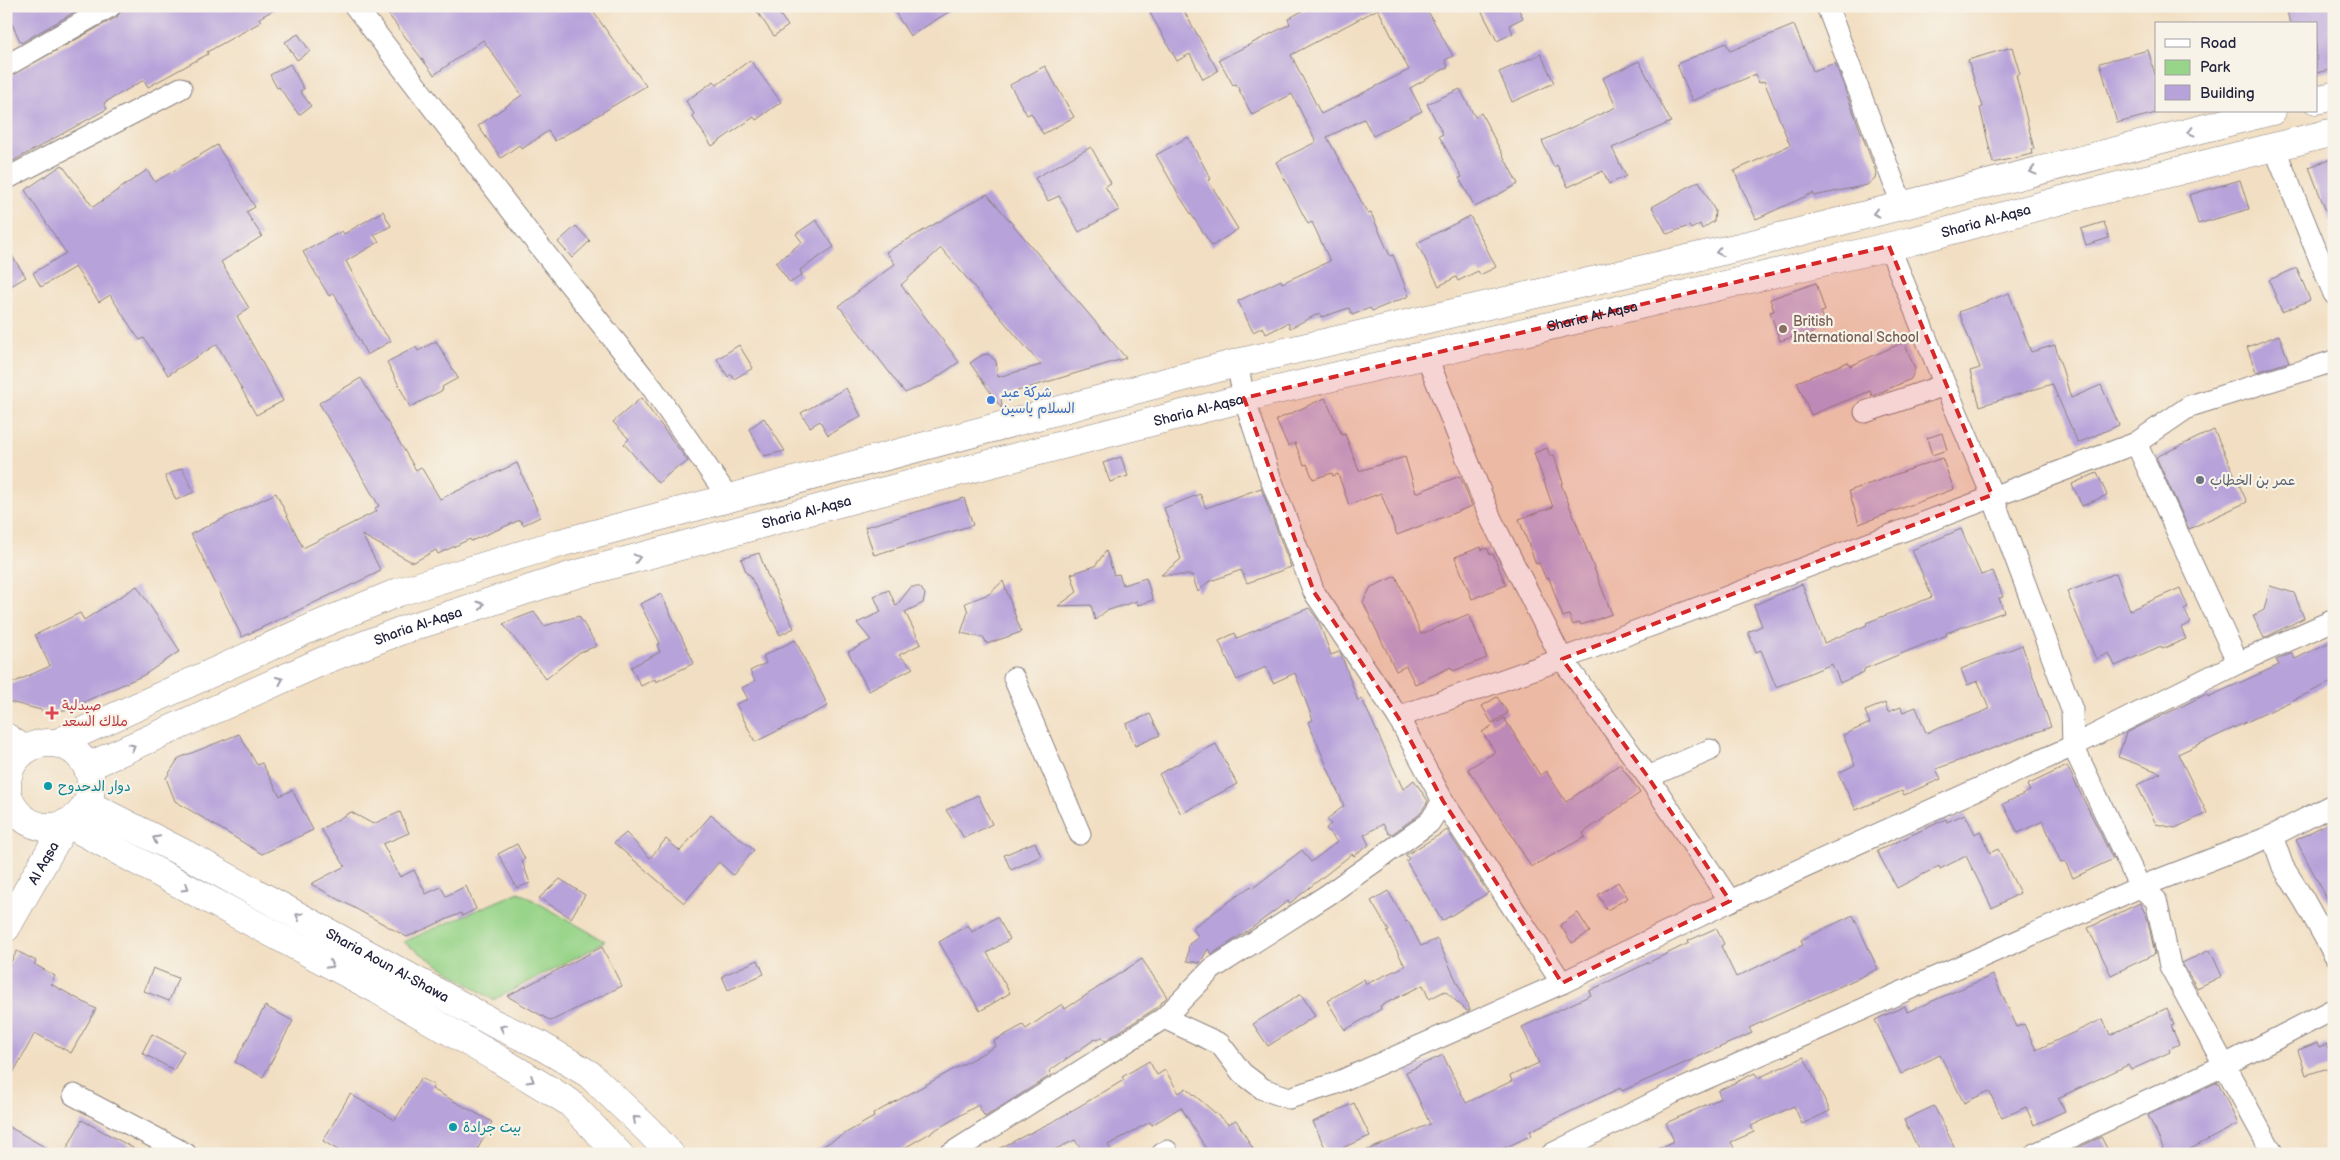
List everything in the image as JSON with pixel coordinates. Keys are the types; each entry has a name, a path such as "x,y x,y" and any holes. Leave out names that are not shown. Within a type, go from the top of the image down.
{"main road":[{"path":"2318,100 2334,96"},
{"path":"57,743 70,748 80,756 88,767 92,786 87,804 78,815 66,824 52,827 32,823 16,811 7,797 8,772 15,760 15,743 35,745 57,743 303,632 399,592 560,542 1237,363 1748,245 1903,207 2053,166 2268,112"},
{"name":"Sharia Al-Aqsa","path":"88,767 325,660 400,631 580,574 856,499 1244,398 1889,246 2334,132"},
{"name":"Sharia Aoun Al-Shawa","path":"87,804 189,856 495,1024 538,1044 589,1074 648,1130 670,1154"},
{"name":"Sharia Aoun Al-Shawa","path":"66,824 378,990 498,1059 569,1102 619,1154"},
{"name":"Al Aqsa","path":"6,928 66,824"}],"street":[{"path":"6,66 111,6"},
{"path":"356,6 528,232 653,389 728,497"},
{"path":"1827,6 1903,207"},
{"path":"6,180 181,88"},
{"path":"2274,147 2334,294"},
{"path":"1889,246 1944,386 1992,495 2072,710 2073,746 2140,887 2156,900 2170,966 2223,1066 2273,1154"},
{"path":"1426,355 1491,519 1562,659 1648,777 1730,901"},
{"path":"1398,717 1562,659 1992,495 2136,443 2190,406 2334,361"},
{"path":"1237,363 1244,398 1269,474 1314,592 1398,717 1443,801 1562,983"},
{"path":"1865,412 1944,386"},
{"path":"2136,443 2238,663"},
{"path":"1164,1018 1220,1044 1242,1073 1263,1089 1289,1098 1334,1084 1562,983 1730,901 2073,746 2238,663 2334,620"},
{"path":"1014,678 1080,834"},
{"path":"1648,777 1710,750"},
{"path":"950,1154 1164,1018 1212,970 1329,894 1429,823 1443,801"},
{"path":"1552,1154 1673,1093 2140,887 2272,836 2334,804"},
{"path":"2272,836 2283,868 2304,900 2334,954"},
{"path":"2035,1154 2223,1066 2334,1009"},
{"path":"74,1095 186,1154"}],"highlighted area":[{"path":"1889,246 1992,495 1562,659 1648,777 1730,901 1562,983 1443,801 1398,717 1314,592 1244,398"}],"green space":[{"path":"519,892 605,941 493,1000 403,942"}],"building":[{"path":"6,6 85,6 21,43 12,24 6,27"},
{"path":"123,6 281,6 259,18 261,22 207,52 208,54 148,87 144,80 104,103 107,109 6,165 6,78 117,17"},
{"path":"382,6 589,6 646,86 555,141 548,131 522,149 519,145 501,158 478,126 522,95 483,40 434,75"},
{"path":"753,6 774,6 788,26 774,36"},
{"path":"891,6 958,6 910,36"},
{"path":"1163,6 1181,6 1218,71 1203,79 1190,54 1177,61 1150,13"},
{"path":"1311,6 1425,6 1453,56 1445,60 1448,67 1410,88 1422,111 1373,136 1364,119 1327,137 1368,214 1371,213 1390,256 1393,255 1409,296 1372,311 1370,308 1352,315 1349,308 1322,317 1320,313 1290,328 1288,323 1266,334 1263,327 1253,332 1238,301 1281,280 1282,283 1330,261 1312,222 1308,224 1276,162 1316,142 1292,94 1252,115 1236,84 1233,85 1219,60 1290,24 1288,19","holes":["1378,9 1409,70 1321,114 1291,55"]},
{"path":"1479,6 1517,6 1523,18 1509,25 1513,33 1497,41"},
{"path":"2286,6 2334,6 2334,69 2318,73 2318,22 2290,22"},
{"path":"1794,25 1813,71 1835,63 1876,172 1875,178 1867,185 1814,196 1813,193 1756,219 1734,171 1790,145 1764,81 1759,83 1756,74 1692,101 1677,64 1726,43 1730,51"},
{"path":"298,34 310,51 297,60 285,42"},
{"path":"2012,47 2020,74 2016,75 2034,149 2031,149 2032,154 1993,163 1980,108 1983,107 1968,60"},
{"path":"2148,50 2155,74 2156,113 2117,123 2100,63"},
{"path":"1541,54 1554,83 1512,102 1499,72"},
{"path":"750,60 781,102 756,120 754,117 712,146 692,116 694,114 686,101 714,81 717,85"},
{"path":"1639,61 1671,122 1612,148 1626,176 1609,184 1603,171 1568,187 1557,165 1554,167 1542,141 1616,107 1603,78"},
{"path":"290,64 304,89 300,91 311,106 299,115 279,87 277,88 270,75"},
{"path":"1045,66 1074,117 1043,134 1031,113 1027,115 1010,85"},
{"path":"1460,89 1475,117 1481,113 1518,184 1475,207 1459,178 1462,177 1439,136 1443,134 1427,104"},
{"path":"1188,137 1211,179 1208,180 1238,229 1212,246 1180,197 1156,155"},
{"path":"217,145 255,207 246,212 262,236 221,262 249,308 237,316 283,401 256,415 217,344 168,375 144,338 140,340 136,335 110,295 99,302 75,267 41,287 33,273 66,253 25,190 62,165 93,207 147,170 155,182"},
{"path":"1091,147 1111,183 1105,186 1119,210 1079,232 1059,196 1048,201 1035,178"},
{"path":"2334,158 2334,226 2332,227 2309,167"},
{"path":"2240,180 2249,209 2198,224 2189,195"},
{"path":"1699,181 1715,211 1714,221 1702,229 1700,224 1691,229 1689,226 1667,234 1652,207"},
{"path":"987,194 1126,358 1001,396 1002,409 970,363 982,355 988,354 996,361 998,377 1041,365 941,248 901,285 959,362 930,382 905,393 839,306 895,264 886,252"},
{"path":"383,211 391,226 374,235 379,242 346,261 381,328 391,341 367,355 334,293 329,296 303,252 342,231 344,234"},
{"path":"1470,216 1496,267 1480,275 1478,271 1458,281 1456,277 1439,286 1417,243"},
{"path":"816,220 834,247 800,270 802,275 790,283 776,263 802,242 796,234"},
{"path":"2104,222 2109,238 2086,245 2081,229"},
{"path":"576,226 590,241 572,258 558,242"},
{"path":"6,247 26,277 6,289"},
{"path":"2297,268 2310,300 2282,312 2269,280"},
{"path":"1816,283 1825,311 1821,312 1824,319 1819,321 1821,327 1815,329 1806,341 1792,337 1780,341 1770,312 1774,311 1770,299"},
{"path":"2009,293 2031,352 2055,345 2071,398 2101,385 2119,425 2078,443 2052,384 1980,406 1970,371 1980,368 1959,312"},
{"path":"2279,335 2289,362 2256,372 2247,347"},
{"path":"436,341 458,378 442,387 443,390 410,407 387,362 416,347 418,351"},
{"path":"1904,342 1915,369 1911,379 1872,396 1870,391 1811,415 1797,382 1848,362 1850,366"},
{"path":"739,345 753,368 734,379 731,374 728,377 717,359"},
{"path":"361,378 416,470 421,467 440,499 517,463 540,517 523,525 520,520 471,541 470,539 438,554 436,550 414,562 362,535 381,571 242,637 191,534 276,493 303,548 377,511 375,508 379,506 319,403"},
{"path":"846,388 861,416 828,435 820,421 810,427 801,413"},
{"path":"641,398 688,461 680,467 678,466 658,483 624,444 629,439 613,422"},
{"path":"1325,398 1342,435 1345,434 1359,471 1405,457 1416,493 1460,476 1472,506 1397,535 1381,493 1349,505 1338,474 1333,476 1332,473 1313,479 1307,464 1304,465 1295,443 1288,446 1276,420"},
{"path":"764,418 785,451 764,456 749,429"},
{"name":"عمر بن الخطاب","path":"2214,430 2247,502 2189,529 2156,457"},
{"path":"1942,433 1947,450 1932,455 1927,438"},
{"path":"1547,448 1550,456 1554,455 1563,483 1561,484 1612,614 1581,625 1580,622 1573,625 1569,615 1563,617 1549,578 1546,579 1539,563 1536,564 1519,519 1553,507 1534,453"},
{"path":"1121,457 1128,476 1110,482 1103,463"},
{"path":"1942,458 1954,489 1859,524 1849,491"},
{"path":"182,468 194,492 176,500 165,476"},
{"path":"2097,473 2107,495 2082,506 2072,484"},
{"path":"1261,488 1291,567 1247,583 1241,570 1208,582 1198,592 1192,575 1161,575 1181,559 1164,508 1200,494 1206,508"},
{"path":"964,498 973,525 874,555 865,527"},
{"path":"1961,529 1981,575 1993,571 2003,597 1999,598 2004,612 1946,633 1947,635 1864,669 1864,672 1840,683 1832,664 1776,687 1761,650 1756,652 1748,632 1762,626 1754,605 1802,584 1824,643 1867,625 1866,623 1932,597 1912,550"},
{"path":"1481,547 1482,550 1487,548 1490,555 1493,554 1506,585 1472,599 1455,557"},
{"path":"1106,551 1114,575 1119,574 1123,585 1146,578 1153,600 1138,605 1137,601 1106,611 1095,620 1091,605 1058,606 1077,592 1071,574 1095,566"},
{"path":"759,553 767,574 794,628 780,635 749,574 747,574 741,559"},
{"path":"2116,573 2130,610 2180,588 2188,607 2184,609 2191,623 2181,628 2186,639 2162,649 2161,646 2115,666 2109,653 2096,659 2067,592"},
{"path":"1396,576 1421,634 1469,614 1487,658 1453,671 1451,667 1415,684 1406,666 1396,671 1363,602 1371,587"},
{"path":"1003,581 1021,632 987,644 984,638 961,633 968,612 965,603 989,594"},
{"path":"137,586 180,651 144,675 66,710 41,710 6,701 6,686 50,666 35,635 80,613 84,620"},
{"path":"2270,586 2294,593 2304,618 2264,638 2253,616 2264,610"},
{"path":"911,587 920,587 925,594 923,603 905,612 921,644 899,655 913,668 869,691 848,652 871,640 857,623 881,612 874,596 889,590 896,606"},
{"path":"661,594 694,663 656,682 655,679 641,686 631,667 660,652 657,645 660,643 640,604"},
{"path":"1309,608 1318,620 1331,655 1339,652 1341,654 1358,701 1362,699 1403,789 1414,780 1428,801 1420,814 1392,834 1389,834 1383,824 1364,835 1369,845 1354,856 1352,854 1290,903 1288,901 1212,954 1208,949 1200,963 1187,961 1189,944 1199,937 1192,928 1251,886 1253,888 1302,850 1311,862 1337,842 1326,828 1331,824 1327,819 1344,806 1308,722 1313,720 1295,673 1273,683 1266,667 1237,680 1219,641 1235,633 1237,638"},
{"path":"534,612 544,626 579,616 597,646 580,652 546,679 503,624"},
{"path":"795,640 828,706 755,742 736,704 748,699 742,688 755,681 750,671 766,663 763,656"},
{"path":"2334,640 2334,681 2178,754 2207,813 2175,828 2156,824 2137,785 2161,773 2118,757 2126,733 2207,694 2208,697 2279,665 2276,660 2292,653 2295,659"},
{"path":"2022,645 2051,727 1936,769 1941,779 1904,795 1902,791 1856,810 1838,773 1855,765 1843,735 1870,723 1865,711 1885,703 1888,712 1901,707 1903,712 1916,707 1926,733 1980,713 1989,709 1978,681 1967,685 1961,669"},
{"path":"1497,697 1508,713 1492,723 1482,706"},
{"path":"1150,714 1160,735 1135,746 1126,724"},
{"path":"1504,718 1540,775 1546,771 1566,802 1620,764 1640,793 1583,833 1585,837 1531,867 1468,769 1495,752 1482,732"},
{"path":"239,734 257,765 262,763 280,796 292,790 313,830 262,854 175,801 166,778 179,758"},
{"path":"1216,744 1237,784 1181,814 1159,774"},
{"path":"2067,766 2113,859 2073,878 2065,861 2061,863 2043,821 2018,833 2003,804 2030,791 2027,785"},
{"path":"978,795 992,824 964,838 946,810"},
{"path":"351,812 373,824 400,812 409,833 383,844 400,877 414,870 426,894 441,887 446,896 466,886 476,909 462,916 461,913 407,937 311,884 345,866 321,829"},
{"path":"1965,814 1975,834 1980,831 1990,853 1998,849 2020,893 1992,908 1966,856 1940,869 1939,866 1897,888 1877,851 1946,819 1947,822"},
{"path":"711,815 754,850 733,875 719,862 684,903 614,843 626,833 650,858 666,839 680,851"},
{"path":"2334,820 2334,912 2296,840"},
{"path":"1447,830 1488,893 1442,921 1406,861 1409,859 1406,855"},
{"path":"1035,842 1041,856 1011,870 1004,855"},
{"path":"517,844 525,859 522,861 530,883 517,888 498,854"},
{"path":"560,879 585,895 571,918 539,898"},
{"path":"1618,882 1628,898 1607,910 1598,895"},
{"path":"1388,891 1406,922 1408,921 1421,946 1437,939 1470,1010 1467,1011 1445,991 1429,999 1423,985 1380,1006 1381,1009 1345,1030 1327,1001 1364,979 1366,984 1405,966 1387,932 1389,931 1371,901"},
{"path":"2140,903 2147,917 2155,954 2111,975 2088,928"},
{"path":"1578,913 1590,932 1572,943 1560,925"},
{"path":"1853,915 1878,969 1749,1028 1752,1033 1622,1091 1620,1088 1530,1131 1532,1135 1492,1154 1358,1154 1430,1124 1406,1072 1443,1055 1466,1103 1512,1081 1510,1076 1539,1063 1522,1027 1591,995 1589,991 1689,943 1688,941 1716,928 1724,944 1721,946 1736,977 1803,945 1801,940"},
{"path":"997,917 1010,939 987,953 1010,993 980,1011 939,942 968,925 972,932"},
{"path":"602,947 622,986 551,1021 507,996"},
{"path":"2210,950 2222,976 2197,988 2182,963"},
{"path":"17,951 36,961 34,964 55,976 51,984 96,1009 71,1053 35,1033 6,1086 6,971"},
{"path":"1142,959 1167,997 1156,1008 1105,1041 1102,1037 1097,1040 1095,1039 1049,1071 1051,1075 985,1117 978,1105 894,1154 809,1154 874,1117 873,1114 996,1046 994,1041 1023,1025 1026,1029 1062,1004 1065,1009"},
{"path":"758,960 764,974 728,990 722,976"},
{"path":"153,968 178,978 169,1001 144,991"},
{"path":"1993,975 2017,1027 2024,1024 2036,1050 2103,1019 2110,1035 2167,1008 2174,1025 2171,1026 2179,1044 2169,1049 2170,1052 2131,1070 2128,1065 2058,1098 2065,1111 2034,1125 2026,1107 2002,1118 1989,1091 1964,1103 1940,1055 1901,1074 1875,1020 1905,1006 1907,1012"},
{"path":"1301,994 1315,1016 1268,1046 1253,1024"},
{"path":"265,1006 293,1021 263,1077 235,1062"},
{"path":"152,1034 184,1051 174,1070 142,1053"},
{"path":"2317,1043 2319,1047 2327,1044 2334,1066 2306,1075 2298,1050"},
{"path":"1804,1057 1830,1111 1802,1124 1794,1106 1751,1126 1754,1132 1731,1142 1737,1154 1648,1154 1674,1141 1666,1123 1721,1098 1718,1091 1755,1073 1758,1078"},
{"path":"1149,1061 1157,1075 1165,1070 1179,1093 1186,1088 1228,1124 1236,1120 1256,1154 1209,1154 1181,1107 1152,1125 1150,1122 1108,1145 1114,1154 1084,1154 1075,1140 1045,1154 988,1154 1056,1120 1124,1080 1122,1077"},
{"path":"421,1078 434,1085 432,1089 492,1122 475,1154 344,1154 323,1141 350,1094 395,1120"},
{"path":"2218,1082 2238,1124 2181,1154 2166,1154 2148,1115"},
{"path":"1354,1103 1370,1136 1328,1154 1313,1122"},
{"path":"1934,1106 1958,1154 1921,1154 1904,1120"},
{"path":"82,1120 144,1154 64,1154"},
{"path":"6,1125 57,1154 6,1154"},
{"path":"2101,1137 2110,1154 2065,1154"}],"place":[{"name":"British International School","path":"1783,329"},
{"name":"شركة عبد السلام ياسين","path":"991,400"},
{"name":"عمر بن الخطاب","path":"2200,480"},
{"name":"صيدلية ملاك السعد","path":"52,713"},
{"name":"دوار الدحدوح","path":"48,786"},
{"name":"بيت جرادة","path":"453,1127"}]}
